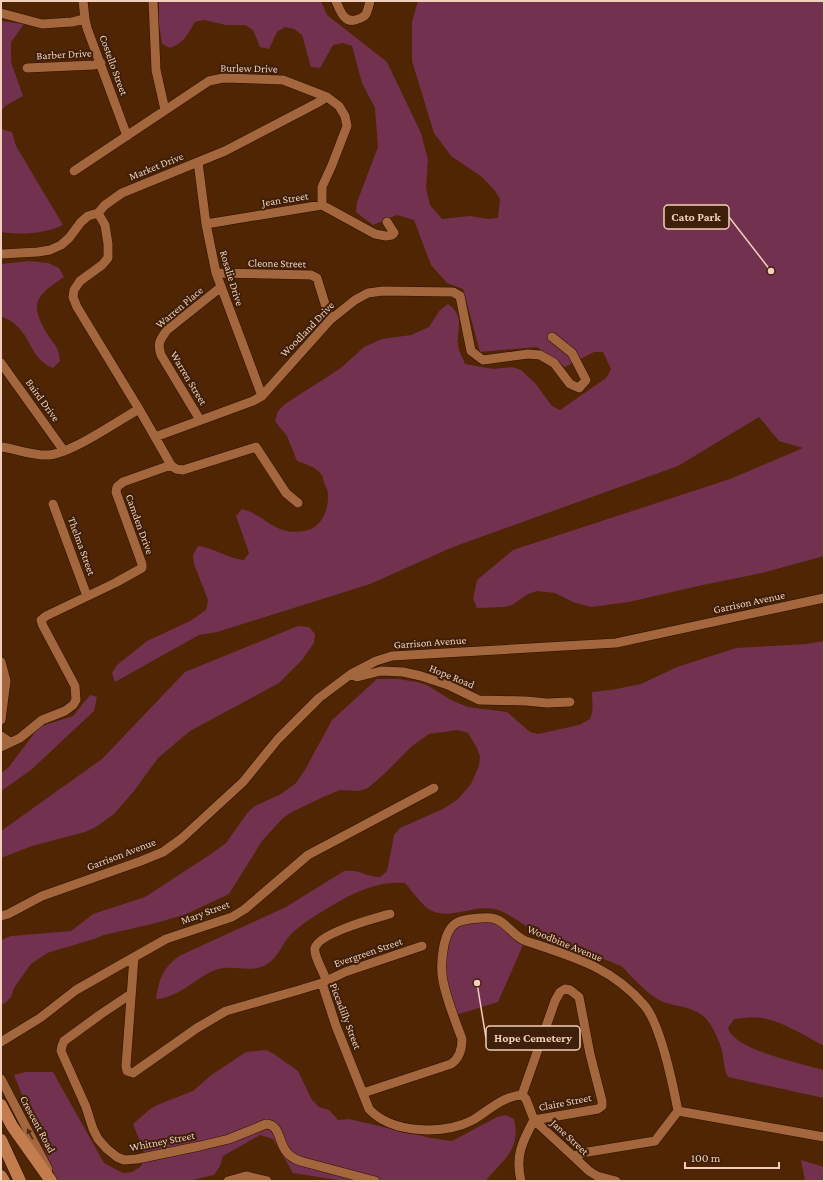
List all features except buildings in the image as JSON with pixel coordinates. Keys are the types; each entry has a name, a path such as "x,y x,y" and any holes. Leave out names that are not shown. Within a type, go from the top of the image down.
{"highway":[{"path":"1,1105 12,1126 53,1181"},
{"path":"1,1140 20,1181"},
{"path":"1,1176 4,1181"}],"street":[{"name":"Costello Street","path":"83,1 85,19 127,136"},
{"path":"153,1 156,70 165,110"},
{"path":"336,1 345,18 352,21 360,19 366,14 370,1"},
{"path":"1,13 42,24 72,22 85,19"},
{"name":"Barber Drive","path":"27,68 94,65 101,63"},
{"name":"Burlew Drive","path":"74,171 209,81 223,78 283,80 327,96 339,106 345,116 346,126 332,165 322,187 322,205"},
{"name":"Market Drive","path":"1,254 38,252 50,250 61,245 88,216 98,213 105,205 122,193 224,151 267,130 319,102 327,96"},
{"name":"Rosalie Drive","path":"198,162 206,224 216,273 262,396"},
{"name":"Jean Street","path":"206,224 322,205 375,234 386,236 394,233 387,222"},
{"path":"98,213 105,225 108,244 108,258 102,265 80,281 74,290 73,297 77,307 171,465 176,469 183,470 256,447 286,493 298,503"},
{"name":"Cleone Street","path":"216,273 311,275 317,278 330,320"},
{"name":"Warren Place","path":"159,348 160,340 166,330 221,287"},
{"name":"Woodland Drive","path":"155,437 253,401 262,396 330,320 344,308 368,293 383,291 453,292 460,296 471,351 483,360 528,354 540,355 554,363 570,384 579,388 586,380 581,370 572,353 552,336"},
{"name":"Warren Street","path":"159,348 161,354 200,420"},
{"name":"Baird Drive","path":"1,363 64,452"},
{"path":"1,447 48,455 64,452 139,409"},
{"name":"Camden Drive","path":"1,747 20,738 42,720 65,711 73,705 76,700 75,686 41,620 46,616 142,568 142,564 116,492 117,487 123,482 171,465"},
{"name":"Thelma Street","path":"53,504 87,596"},
{"name":"Garrison Avenue","path":"1,916 8,914 42,896 163,852 181,838 243,782 278,739 319,698 351,674 376,661 392,656 616,643 824,598"},
{"path":"1,662 6,681 1,720"},
{"name":"Hope Road","path":"351,674 357,677 382,671 404,672 448,685 479,700 547,703 570,702"},
{"path":"1,736 10,742"},
{"name":"Mary Street","path":"1,1042 40,1018 76,990 166,939 232,917 244,909 308,855 434,788"},
{"path":"324,981 315,952 315,947 318,943 350,926 390,914"},
{"name":"Woodbine Avenue","path":"363,1093 451,1064 456,1061 462,1046 462,1039 443,980 441,964 445,942 451,928 458,922 492,918 503,924 523,940 590,964 616,978 645,1006 654,1022 660,1039 678,1111"},
{"name":"Evergreen Street","path":"324,981 351,970 422,946"},
{"name":"Piccadilly Street","path":"134,957 126,1066 127,1071 134,1073 197,1028 226,1011 324,981 336,1026 369,1109 383,1120 413,1129 444,1129 461,1125 473,1120 508,1098 516,1095 522,1095"},
{"name":"Claire Street","path":"521,1181 519,1171 519,1155 522,1142 534,1120 598,1109 602,1106 579,997 570,990 565,989 560,992 522,1095"},
{"name":"Whitney Street","path":"131,994 95,1018 64,1042 61,1051 86,1107 98,1139 117,1157 124,1160 137,1159 200,1146 230,1139 248,1130 266,1124 271,1124 275,1128 285,1151 292,1158 375,1181"},
{"name":"Crescent Road","path":"1,1079 53,1181"},
{"name":"Jane Street","path":"522,1095 526,1099 534,1120 589,1171 597,1176 616,1181"},
{"path":"573,1156 599,1150 655,1141 678,1111 824,1137"},
{"path":"228,1181 246,1176 267,1181"}],"shaded area":[{"path":"159,1 321,1 327,15 387,62 421,133 428,160 426,188 430,205 442,219 470,216 488,219 498,218 500,199 495,191 482,177 451,156 434,133 412,61 412,22 418,1 824,1 824,556 762,573 629,602 591,607 573,602 555,593 537,591 528,594 512,605 504,607 477,608 473,599 477,580 513,550 730,479 803,448 779,441 759,417 678,466 453,547 370,584 217,632 199,635 115,682 112,673 117,665 147,641 190,621 206,610 208,600 194,564 193,555 198,546 244,560 249,553 236,516 242,509 258,516 278,528 285,531 294,532 304,531 315,527 323,518 327,506 328,491 322,476 313,468 297,461 287,436 275,421 278,411 285,404 341,368 364,347 382,339 411,335 429,327 440,310 448,304 454,309 459,318 458,346 465,364 493,369 512,367 521,370 535,383 552,406 560,410 606,378 611,369 603,352 594,352 565,367 537,347 480,352 463,289 447,283 431,265 414,220 397,215 373,225 356,212 357,202 378,147 375,108 362,83 352,46 343,43 333,45 320,68 311,67 302,35 294,29 285,27 277,32 269,49 260,47 253,30 245,25 226,25 204,20 195,22 182,41 170,48 162,44 159,24"},
{"path":"1,21 24,24 11,42 11,62 23,96 5,106 1,111"},
{"path":"1,129 12,132 16,146 63,225 32,233 1,232"},
{"path":"29,261 48,263 59,268 64,277 41,295 37,308 42,324 59,353 60,361 53,368 38,358 19,328 11,321 1,316 1,264"},
{"path":"298,626 309,627 315,634 314,643 302,660 279,683 190,731 158,758 134,791 114,814 96,827 85,832 32,846 1,858 1,831 102,759 185,672"},
{"path":"824,641 824,1046 777,1022 762,1018 734,1019 728,1028 733,1036 740,1042 750,1047 776,1057 824,1070 824,1098 728,1077 722,1051 715,1032 708,1021 698,1012 665,1003 655,998 621,966 549,941 498,910 481,908 448,914 432,911 421,902 405,883 383,884 362,890 333,905 310,919 291,934 274,959 266,965 248,969 218,969 210,972 174,994 156,999 162,975 168,966 179,956 286,907 344,871 355,871 370,876 380,877 387,871 394,835 400,828 443,809 458,799 471,784 479,766 480,757 477,748 468,733 458,730 429,734 412,746 368,788 359,791 340,790 292,812 283,818 262,841 229,894 184,915 104,935 47,953 31,964 14,988 11,997 4,1004 1,1003 1,940 11,936 71,931 93,914 145,897 211,854 226,843 248,812 255,806 281,794 296,783 306,768 332,720 377,679 398,679 417,682 427,685 451,700 468,707 507,712 530,732 538,734 579,725 590,719 592,709 592,692 641,684 677,667 736,648 807,644"},
{"path":"90,695 97,697 94,711 31,770 1,791 1,773 8,768 39,727 73,716"},
{"path":"492,921 505,929 523,945 498,1002 456,1015 443,965 449,937 461,924"},
{"path":"266,1050 298,1071 312,1100 319,1107 329,1110 338,1120 349,1119 431,1138 452,1141 497,1117 506,1115 514,1119 516,1129 513,1146 505,1159 487,1179 488,1181 343,1181 293,1173 273,1139 260,1135 223,1156 220,1166 214,1175 188,1181 57,1181 14,1075 25,1072 53,1072 104,1163 123,1173 132,1172 140,1167 145,1158 133,1124 149,1110 157,1105 193,1091 210,1076 246,1052"},
{"path":"801,1160 824,1167 824,1181 805,1181"}],"place":[{"name":"Cato Park","path":"771,271"},
{"name":"Hope Cemetery","path":"477,983"}]}
